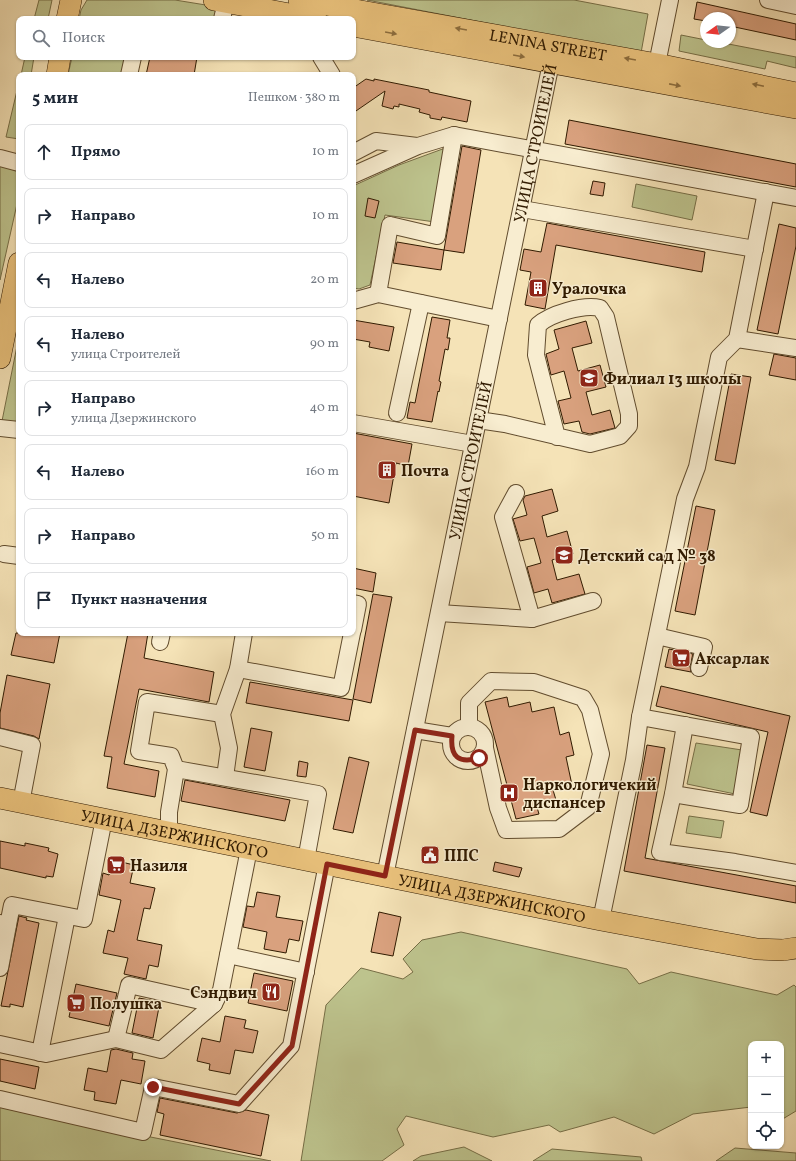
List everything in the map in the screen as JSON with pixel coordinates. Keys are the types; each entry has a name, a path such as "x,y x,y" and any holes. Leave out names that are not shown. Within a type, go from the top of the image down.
{"main road":[{"path":"68,16 71,0"},
{"name":"LENINA STREET","path":"222,5 309,5 553,54 796,108"},
{"name":"LENINA STREET","path":"356,26 553,54 656,64 796,93"},
{"path":"58,72 60,60"},
{"path":"0,358 6,297 16,271"},
{"name":"УЛИЦА ДЗЕРЖИНСКОГО","path":"0,798 601,920 758,949 783,950 796,948"}],"street":[{"path":"656,64 670,0"},
{"path":"768,0 796,6"},
{"name":"УЛИЦА СТРОИТЕЛЕЙ","path":"385,876 553,54"},
{"path":"130,72 132,60"},
{"path":"323,60 330,72"},
{"path":"378,294 390,225 437,236 454,135"},
{"path":"356,174 418,146 454,135 534,148 796,198"},
{"path":"356,151 376,141 418,146"},
{"path":"0,158 16,162"},
{"path":"601,920 634,760 640,717 684,499 697,467 719,357 737,339 766,192"},
{"path":"522,209 755,249"},
{"path":"356,300 378,294 499,319"},
{"path":"397,413 421,302"},
{"path":"478,420 504,424 556,437 590,444 620,436 629,426 630,414 606,317 600,308 590,306 546,318 538,325 536,355 556,437"},
{"path":"737,339 796,348"},
{"path":"356,424 473,444"},
{"path":"0,428 16,430"},
{"path":"516,493 503,517 532,619"},
{"path":"439,613 532,619 593,601"},
{"path":"356,604 358,604 356,615"},
{"path":"225,777 229,748 222,714 238,668 243,636"},
{"path":"238,668 342,688 352,636"},
{"path":"657,636 704,647 700,668"},
{"path":"469,726 469,703 491,682 534,682 583,698 590,710 600,754 588,807 559,829 506,830 498,808 485,748 485,738 479,730 469,726 459,728 452,736 451,748 457,758 468,761 479,758 485,748"},
{"path":"169,833 169,812 176,769 171,756 139,751 147,702 222,714"},
{"path":"640,717 751,737 740,805 673,794"},
{"path":"685,725 673,794 660,852 735,862 796,873"},
{"path":"415,730 452,736"},
{"path":"0,737 32,745 21,802"},
{"path":"176,769 318,794 306,860"},
{"path":"0,968 4,924 12,905 84,919 104,819"},
{"path":"0,1044 46,1054 116,1039 161,1050 214,1004 221,990 249,849"},
{"path":"0,1099 143,1132 153,1087 239,1104 292,1046 327,864"},
{"path":"40,1053 67,916"},
{"path":"228,955 306,972"},
{"path":"116,1039 129,985 214,1004"}],"green space":[{"path":"39,0 52,0 49,16 35,16"},
{"path":"87,0 175,0 212,6 217,9 216,16 80,16 81,10"},
{"path":"367,0 574,0 648,14 641,53"},
{"path":"681,35 700,39 700,48 736,48 736,45 796,57 796,68 767,61 765,69 679,51"},
{"path":"24,60 34,60 32,72 22,72"},
{"path":"71,60 126,60 124,72 69,72"},
{"path":"16,95 16,139 6,137"},
{"path":"448,147 435,222 385,215 370,285 359,289 356,288 356,185 399,165"},
{"path":"0,155 16,161 16,208 0,280"},
{"path":"636,184 697,196 692,220 632,207"},
{"path":"16,351 16,423 2,421"},
{"path":"696,743 742,750 735,794 687,784"},
{"path":"689,816 724,821 721,838 686,833"},
{"path":"461,932 627,969 639,984 671,972 777,995 794,985 796,987 796,1111 784,1118 784,1041 748,1041 748,1107 693,1114 654,1134 614,1117 560,1132 549,1125 493,1137 406,1116 397,1129 404,1145 382,1161 301,1161 326,1005 361,968 403,979 413,972 403,959 422,940"},
{"path":"0,1107 271,1161 0,1161"},
{"path":"464,1147 492,1161 413,1161 421,1156"},
{"path":"735,1148 796,1153 796,1161 716,1161"},
{"path":"552,1149 641,1157 642,1161 533,1161"}],"building":[{"path":"697,2 796,24 796,40 736,27 736,12 700,12 700,20 694,19"},
{"path":"149,60 196,60 194,72 147,72"},
{"path":"366,79 374,81 374,79 429,90 429,92 471,101 467,122 442,117 441,120 430,118 430,115 419,112 420,109 399,104 399,107 394,106 393,109 382,106 385,91 356,111 356,86"},
{"path":"569,120 796,164 796,187 565,144"},
{"path":"462,146 481,150 464,253 444,250"},
{"path":"593,181 605,183 603,196 590,194"},
{"path":"368,198 379,201 375,218 365,216"},
{"path":"547,223 705,252 702,272 556,245 545,309 525,305 531,272 520,270 524,249 541,252"},
{"path":"779,224 796,228 796,246 778,334 757,330"},
{"path":"397,242 444,250 441,270 393,263"},
{"path":"432,317 450,320 447,338 450,338 448,350 445,349 439,381 441,382 432,422 407,418 410,402 415,403"},
{"path":"356,321 394,327 389,351 369,347 370,342 356,340"},
{"path":"586,321 592,343 572,348 578,371 600,365 606,387 586,392 592,415 610,410 615,428 590,434 582,432 579,421 564,424 558,401 571,398 564,371 551,375 546,354 559,349 554,330"},
{"path":"774,354 796,358 796,380 769,375"},
{"path":"731,374 751,377 735,464 715,460"},
{"name":"Почта","path":"356,434 412,444 408,466 396,463 389,503 356,497"},
{"path":"552,489 558,511 542,516 547,537 567,531 573,554 552,560 557,580 579,574 585,594 552,603 548,589 534,593 527,567 541,563 534,538 520,541 513,519 527,515 523,500 525,496"},
{"path":"696,506 715,510 695,615 675,611"},
{"path":"356,569 376,573 373,592 356,589"},
{"path":"373,594 392,597 371,703 353,699"},
{"path":"16,633 16,636 59,636 54,663 11,655"},
{"path":"127,636 148,636 144,658 214,672 209,702 139,689 124,764 159,771 155,797 107,788 112,757 104,756"},
{"name":"Аксарлак","path":"669,649 693,654 690,666 691,672 665,667"},
{"path":"7,675 50,684 39,739 34,736 0,728 0,713"},
{"path":"250,682 353,700 349,721 246,703"},
{"path":"661,686 790,716 767,816 750,812 768,732 656,706"},
{"path":"507,697 509,707 530,702 532,712 554,707 560,735 569,732 574,755 566,757 572,785 553,790 556,800 536,804 539,814 516,819 485,702"},
{"path":"251,728 272,732 265,771 244,767"},
{"path":"647,745 665,748 645,858 796,886 796,903 624,871"},
{"path":"349,757 369,762 353,833 333,829"},
{"path":"299,761 308,763 306,777 297,776"},
{"path":"185,780 290,800 285,821 181,801"},
{"path":"0,841 25,846 25,843 49,848 48,851 58,854 53,877 46,876 46,878 0,868"},
{"path":"113,860 134,865 130,883 155,888 150,909 144,908 137,940 162,945 158,967 149,965 146,979 124,974 128,958 103,953 108,930 114,932 121,900 99,895 103,873 109,875"},
{"path":"495,862 522,868 519,877 493,871"},
{"path":"257,892 280,896 276,917 303,921 299,941 289,939 286,953 264,949 267,932 243,927 247,906 254,907"},
{"path":"379,912 401,917 393,956 371,952"},
{"path":"19,916 27,918 26,920 39,923 23,1007 10,1004 10,1007 1,1006"},
{"name":"Сэндвич","path":"254,973 293,981 287,1011 248,1003"},
{"path":"76,984 117,993 109,1026 69,1017"},
{"path":"139,998 160,1002 153,1038 132,1033"},
{"path":"225,1016 246,1020 244,1028 258,1031 253,1053 235,1050 230,1074 209,1070 210,1064 197,1061 202,1038 220,1042"},
{"path":"116,1049 133,1053 132,1059 145,1061 141,1084 121,1080 116,1104 94,1100 95,1092 84,1090 88,1068 107,1072 111,1050"},
{"path":"0,1059 39,1067 35,1089 0,1081"},
{"path":"160,1098 237,1113 246,1110 269,1115 261,1156 160,1135 164,1114 157,1112"}],"place":[{"name":"Уралочка","path":"538,288"},
{"name":"Филиал 13 школы","path":"589,378"},
{"name":"Почта","path":"387,470"},
{"name":"Детский сад № 38","path":"564,555"},
{"name":"Аксарлак","path":"681,658"},
{"name":"Наркологичекий диспансер","path":"509,793"},
{"name":"ППС","path":"430,855"},
{"name":"Назиля","path":"116,865"},
{"name":"Сэндвич","path":"271,992"},
{"name":"Полушка","path":"76,1003"}],"route":[{"path":"153,1087 239,1104 292,1046 313,930 327,864 385,876 415,730 452,736 451,748 457,758 468,761 479,758"}]}
